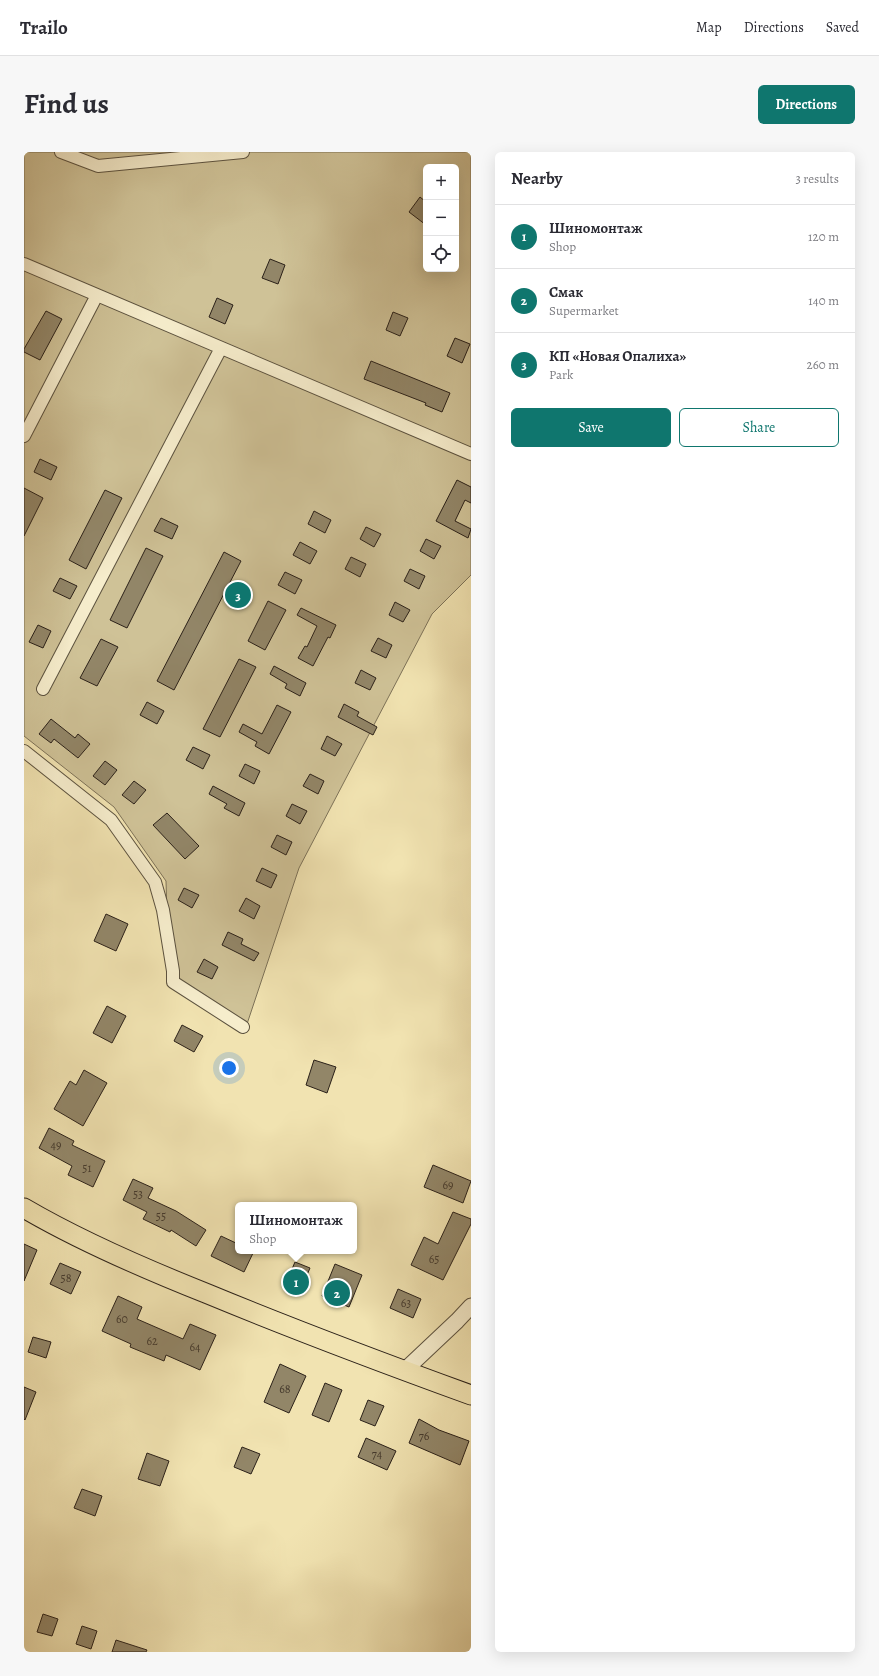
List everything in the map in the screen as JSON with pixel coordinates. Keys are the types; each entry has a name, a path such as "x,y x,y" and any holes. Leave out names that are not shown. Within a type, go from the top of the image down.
{"main road":[{"path":"24,1208 143,1268 259,1315 404,1371 471,1395"}],"street":[{"path":"61,152 98,166 244,152"},
{"path":"24,264 471,454"},
{"path":"24,436 97,295"},
{"path":"44,689 221,348"},
{"path":"24,751 111,820 154,882 163,910 173,982 243,1027"},
{"path":"404,1371 458,1321 471,1306"}],"shaded area":[{"path":"24,152 471,152 471,575 432,614 299,868 245,1030 169,983 166,881 114,807 24,736"}],"building":[{"path":"420,197 423,200 423,223 409,212"},
{"path":"270,259 285,265 278,284 262,278"},
{"path":"217,298 233,305 225,324 209,317"},
{"path":"46,311 62,319 40,360 24,352 24,349"},
{"path":"393,312 408,318 400,336 386,330"},
{"path":"455,338 470,344 462,363 447,356"},
{"path":"371,361 450,393 442,412 425,405 426,403 364,379"},
{"path":"40,459 57,467 51,480 34,472"},
{"path":"457,480 471,487 471,503 465,500 455,521 471,529 468,538 436,521"},
{"path":"24,488 43,498 24,536"},
{"path":"105,490 122,498 86,569 69,560"},
{"path":"314,511 331,520 325,533 308,524"},
{"path":"161,518 178,526 172,539 154,531"},
{"path":"366,527 381,534 374,547 360,539"},
{"path":"426,539 441,546 434,559 420,551"},
{"path":"300,542 317,551 310,564 293,555"},
{"path":"146,548 163,556 127,628 110,620"},
{"path":"224,552 241,561 174,690 157,681"},
{"path":"351,557 366,564 360,577 345,569"},
{"path":"410,569 425,576 419,589 404,581"},
{"path":"285,572 302,580 295,594 278,585"},
{"path":"60,578 77,586 70,599 53,591"},
{"path":"268,601 286,610 265,650 248,641"},
{"path":"395,602 410,610 403,622 389,615"},
{"path":"301,608 336,625 313,666 298,658 305,646 307,647 317,626 297,615"},
{"path":"38,625 51,631 43,648 29,642"},
{"path":"378,638 392,645 386,658 371,651"},
{"path":"101,639 118,647 97,686 80,678"},
{"path":"239,659 256,667 220,737 203,729"},
{"path":"274,666 306,683 300,696 285,688 287,684 270,674"},
{"path":"361,670 376,678 370,690 355,683"},
{"path":"147,702 164,711 157,724 140,715"},
{"path":"344,704 359,712 357,716 377,727 373,735 338,717"},
{"path":"277,705 291,712 269,754 255,746 257,742 239,732 243,724 262,734"},
{"path":"51,719 75,738 78,734 90,744 78,758 54,739 51,743 39,734"},
{"path":"327,736 342,744 335,756 321,749"},
{"path":"193,747 210,755 203,769 186,760"},
{"path":"105,761 117,770 105,785 93,776"},
{"path":"245,764 260,771 254,784 239,776"},
{"path":"310,774 324,781 318,794 303,786"},
{"path":"134,781 146,790 134,804 122,795"},
{"path":"213,786 245,803 239,816 224,808 227,804 209,794"},
{"path":"292,804 307,811 300,824 286,816"},
{"path":"167,813 199,846 185,859 153,825"},
{"path":"277,835 292,842 286,855 271,847"},
{"path":"262,868 277,875 271,888 256,881"},
{"path":"184,888 199,895 192,908 178,900"},
{"path":"246,898 260,906 254,919 239,911"},
{"path":"106,914 128,924 116,951 94,941"},
{"path":"228,932 243,939 241,944 259,953 254,961 222,945"},
{"path":"204,959 218,967 212,979 197,972"},
{"path":"107,1006 126,1016 112,1043 93,1033"},
{"path":"182,1025 203,1036 194,1052 174,1041"},
{"path":"314,1060 336,1067 327,1093 306,1085"},
{"path":"84,1070 107,1083 83,1126 54,1109 70,1081 76,1085"},
{"path":"49,1128 74,1141 72,1145 105,1161 93,1187 68,1175 72,1166 39,1148"},
{"path":"433,1165 471,1181 463,1203 424,1187"},
{"path":"133,1179 153,1188 148,1198 176,1211 206,1230 196,1246 171,1230 170,1232 143,1219 147,1212 123,1200"},
{"path":"453,1212 471,1219 471,1224 443,1280 411,1265 424,1237 438,1244"},
{"path":"221,1236 235,1243 235,1254 253,1254 244,1272 211,1256"},
{"path":"24,1244 37,1250 24,1281"},
{"path":"295,1262 310,1268 301,1289 286,1283"},
{"path":"60,1263 81,1272 71,1294 50,1284"},
{"path":"335,1264 362,1275 349,1307 322,1296"},
{"path":"398,1289 421,1299 413,1318 390,1308"},
{"path":"118,1296 142,1307 137,1319 183,1339 190,1324 216,1335 200,1370 166,1355 164,1361 130,1347 131,1344 102,1331"},
{"path":"33,1337 51,1342 46,1358 28,1352"},
{"path":"280,1364 306,1376 289,1413 264,1402"},
{"path":"325,1383 342,1390 329,1422 312,1415"},
{"path":"24,1387 36,1392 25,1420 24,1419"},
{"path":"368,1400 384,1406 375,1426 360,1420"},
{"path":"419,1419 439,1430 469,1441 460,1465 409,1443"},
{"path":"366,1438 396,1451 387,1470 358,1457"},
{"path":"242,1447 260,1454 251,1474 234,1467"},
{"path":"147,1453 169,1461 160,1486 138,1479"},
{"path":"82,1489 102,1496 95,1516 74,1508"},
{"path":"43,1614 58,1619 52,1636 37,1632"},
{"path":"82,1626 97,1631 91,1649 76,1644"},
{"path":"116,1640 147,1650 146,1652 112,1652"}],"place":[{"name":"КП «Новая Опалиха»","path":"238,595"},
{"name":"Шиномонтаж","path":"296,1282"},
{"name":"Смак","path":"337,1293"}]}
